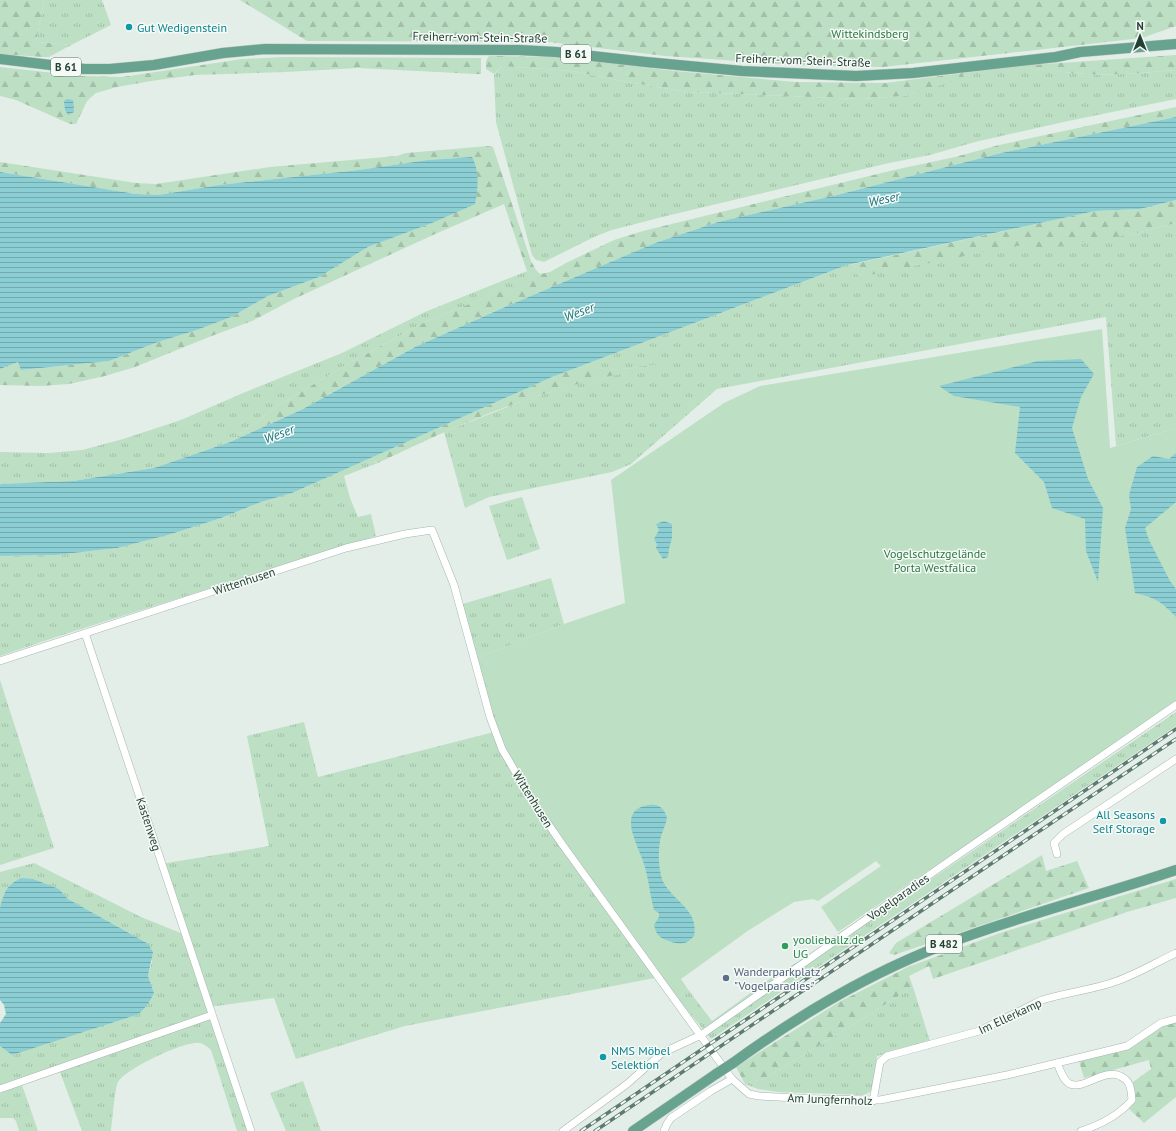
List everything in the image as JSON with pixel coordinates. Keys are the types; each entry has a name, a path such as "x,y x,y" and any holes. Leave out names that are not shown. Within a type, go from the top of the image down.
{"main road":[{"name":"Freiherr-vom-Stein-Straße","path":"1056,57 1080,52 1176,44"},
{"name":"Freiherr-vom-Stein-Straße","path":"0,59 97,70 132,68 223,53 265,49 519,50 556,52 742,71 856,76 913,73 1056,57 1176,49"},
{"name":"B 482","path":"633,1131 773,1034 814,1008 893,966 945,944 1002,924 1176,870"}],"street":[{"name":"Wittenhusen","path":"0,661 346,548 405,534 432,530 454,585 490,716 502,749 531,799 562,844 701,1035"},
{"name":"Kastenweg","path":"85,633 251,1131"},
{"name":"Vogelparadies","path":"563,1131 627,1084 662,1053 701,1035 955,857 1176,705"},
{"path":"1057,854 1054,843 1064,834 1176,759"},
{"name":"Im Ellerkamp","path":"873,1101 880,1062 887,1056 979,1031 1042,1000 1067,993 1093,989 1118,981 1176,953"},
{"path":"0,1089 212,1016"},
{"name":"Am Jungfernholz","path":"701,1035 732,1079 748,1094 759,1096 873,1101 1007,1075 1127,1046 1161,1023 1176,1019"},
{"path":"1057,1063 1066,1081 1071,1084 1077,1085 1108,1074 1116,1074 1126,1079 1131,1088 1132,1100 1126,1106 1092,1128 1081,1131"},
{"path":"664,1131 671,1118 711,1091 732,1079"}],"green space":[{"path":"0,0 44,0 36,42 71,45 49,57 0,54"},
{"path":"44,0 102,0 111,25 71,45 36,42"},
{"name":"Wittekindsberg","path":"240,0 1176,0 1176,26 1142,38 883,67 810,66 665,56 549,42 307,41"},
{"path":"1176,55 1176,70 1132,74 1080,74 1032,69 1031,65"},
{"path":"489,56 550,57 675,71 796,82 885,83 963,73 964,78 905,96 859,99 688,92 572,71 502,66 494,74 486,69 486,61"},
{"path":"284,57 481,58 481,74 358,68 195,75 117,87 96,93 87,101 76,124 70,124 16,100 0,96 0,67 81,76 122,77 242,59"},
{"path":"1031,65 1032,69 1080,74 1132,74 1176,70 1176,99 975,142 930,155 889,163 662,217 612,230 594,237 544,262 536,260 532,255 496,122 494,75 502,66 572,71 688,92 859,99 905,96 964,77 963,73"},
{"path":"1176,107 1176,117 1001,153 837,195 718,222 655,243 415,347 303,409 230,442 279,405 344,366 429,320 533,279 527,271 504,204 294,299 252,321 135,367 105,376 69,384 41,386 0,385 0,369 18,362 22,370 109,361 158,342 197,330 231,317 268,296 319,277 368,247 432,223 472,157 429,160 359,170 219,185 158,195 136,194 0,172 0,162 136,183 156,184 270,167 397,156 406,153 488,146 493,147 531,261 540,274 550,272 614,240 643,231 894,170 955,157 999,145"},
{"path":"1176,200 1176,223 1133,234 1034,250 1031,245 1015,246 859,277 855,272 854,264 1095,211 1140,209"},
{"path":"1176,223 1176,428 1116,446 1106,317 717,389 631,464 612,472 489,497 465,508 444,432 525,400 575,384 658,365 602,369 586,364 847,265 854,264 855,272 1015,246 1133,234"},
{"path":"527,271 534,279 429,320 344,366 279,405 230,442 154,468 73,481 0,484 0,452 49,453 82,450 123,439 181,420 342,353 425,312"},
{"name":"Vogelschutzgelände Porta Westfalica","path":"1102,329 1110,448 1176,428 1176,702 838,932 821,907 881,866 876,861 818,901 813,899 794,902 749,930 681,979 687,988 678,999 534,800 507,753 499,731 480,657 564,624 625,603 611,480 724,403 760,386"},
{"path":"586,364 602,369 622,369 659,364 655,367 622,373 542,395 470,421 378,463 373,461 372,457 552,377"},
{"path":"372,457 374,462 378,463 344,476 350,498 358,517 371,514 376,536 0,656 0,556 56,555 117,548 168,535 221,518 261,502 292,493"},
{"path":"522,497 540,549 507,560 489,506"},
{"path":"551,578 564,624 480,657 660,977 405,1026 296,1059 274,998 209,1007 250,1131 237,1131 211,1050 200,1043 187,1044 166,1052 142,1064 123,1076 117,1085 111,1131 82,1131 60,1072 22,1085 38,1131 19,1131 16,1121 13,1118 0,1118 0,1046 13,1055 154,993 148,976 152,962 147,943 68,899 59,889 47,885 4,893 0,908 0,872 34,863 141,917 183,934 161,864 269,846 247,736 304,722 318,777 494,732 456,606"},
{"path":"0,680 54,848 0,865"},
{"path":"1176,712 1176,726 711,1039 678,999 687,988 712,1021 771,978 908,895"},
{"path":"1042,855 1046,871 1077,861 1089,888 894,955 889,953 896,943"},
{"path":"1176,879 1176,898 1127,912 933,979 929,966 909,976 913,987 765,1078 745,1084 736,1067 839,1002 908,967 1000,933"},
{"path":"913,987 930,1041 877,1056 872,1091 864,1095 778,1092 758,1089 745,1084 765,1078"},
{"path":"1176,1022 1176,1097 1144,1123 1129,1109 1135,1097 1133,1082 1151,1069 1149,1060 1084,1078 1079,1061 1129,1049 1164,1025"},
{"path":"303,1081 321,1131 286,1131 270,1093"}],"water":[{"path":"67,99 73,100 74,112 68,115 65,110 64,101"},
{"name":"Weser","path":"1176,117 1176,200 1140,209 1095,211 847,265 552,377 292,493 261,502 221,518 168,535 117,548 56,555 0,556 0,484 73,481 154,468 230,442 303,409 415,347 655,243 718,222 837,195 1001,153"},
{"path":"472,157 475,163 478,180 475,204 432,223 368,247 319,277 268,296 231,317 197,330 158,342 109,361 21,370 18,362 0,369 0,172 136,194 158,195 219,185 359,170 428,160"},
{"path":"1081,359 1094,374 1081,397 1072,428 1088,479 1103,508 1098,582 1086,551 1085,519 1052,508 1044,482 1015,453 1020,407 954,396 939,386 1038,361"},
{"path":"1176,453 1176,502 1145,528 1149,540 1170,581 1176,589 1176,617 1158,601 1135,593 1125,528 1131,509 1129,495 1137,467 1153,456 1169,459"},
{"path":"664,521 672,524 672,538 668,557 663,559 656,548 657,544 654,539 659,530 656,524"},
{"path":"649,805 661,807 667,818 659,846 659,863 662,879 666,886 693,919 695,927 694,936 688,942 680,943 669,941 659,936 655,929 654,925 659,917 659,913 654,910 645,867 635,840 631,822 633,814 639,808"},
{"path":"21,878 33,879 59,889 68,899 147,943 153,952 148,976 154,993 148,1004 139,1014 12,1055 0,1046 0,1023 6,1014 4,1005 0,1000 0,908 6,890"}],"railway":[{"path":"581,1131 1176,729"},
{"path":"595,1131 1176,739"}],"place":[{"name":"Gut Wedigenstein","path":"129,27"},
{"name":"All Seasons Self Storage","path":"1163,821"},
{"name":"yoolieballz.de UG","path":"785,946"},
{"name":"Wanderparkplatz \"Vogelparadies\"","path":"726,978"},
{"name":"NMS Möbel Selektion","path":"603,1057"}]}
